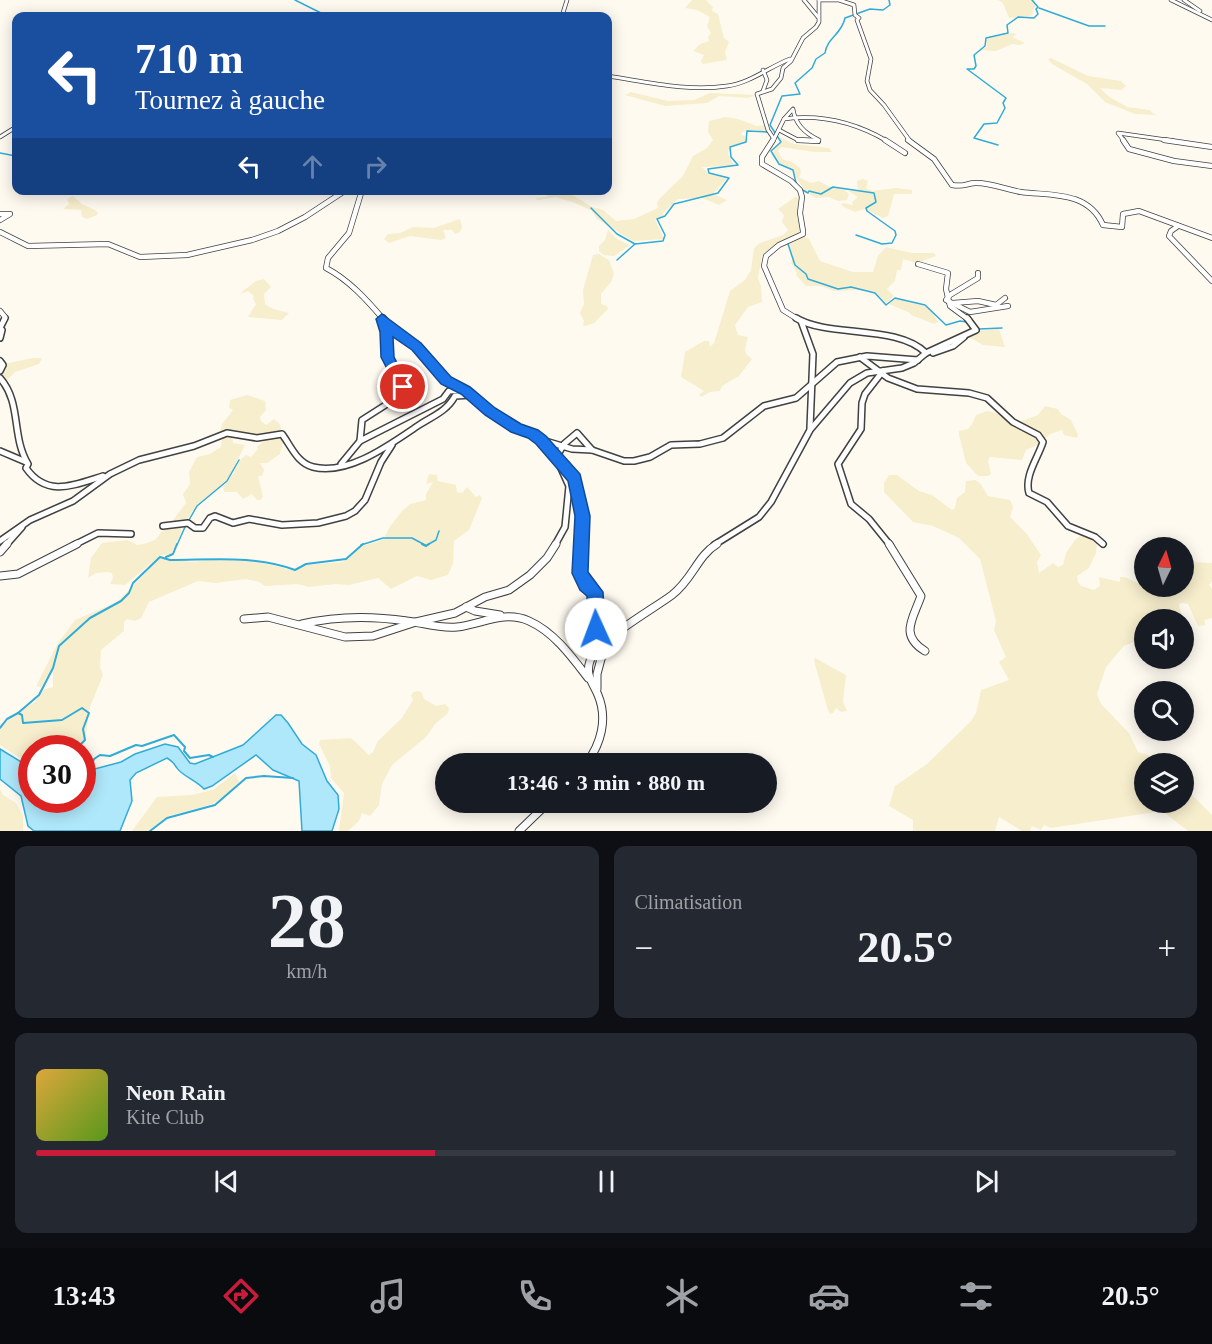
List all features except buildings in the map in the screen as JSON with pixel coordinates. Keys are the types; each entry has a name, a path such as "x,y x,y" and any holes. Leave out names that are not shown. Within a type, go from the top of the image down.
{"street":[{"path":"804,0 819,17"},
{"path":"774,139 768,130 758,94 772,89 781,78 783,68 794,57 803,38 816,27 819,17 819,0 850,2 855,6 856,16 871,59 867,81 870,90 884,105 908,140 934,159 952,185 965,187 974,183 1021,192 1051,193 1074,197 1098,214 1103,225 1109,227 1122,227 1124,214 1139,211 1212,238"},
{"path":"1171,0 1212,19"},
{"path":"1184,0 1212,19"},
{"path":"612,77 678,87 728,86 748,80 763,70 794,57"},
{"path":"763,70 767,80 763,92"},
{"path":"779,130 798,140 819,141 806,134 794,117"},
{"path":"905,153 843,122 794,117 784,119 780,133 763,154 761,160 769,171 787,177 802,196 800,214 802,234 779,245 766,256 764,266 783,310 801,321 832,329 864,331 892,338 920,347 927,353"},
{"path":"1212,147 1118,133 1129,149 1174,161 1212,166"},
{"path":"0,232 7,233 19,243 28,246 85,249 112,245 140,257 173,256 204,252 278,231 338,195"},
{"path":"361,195 350,232 335,248 324,266 363,296 395,332 417,346 446,380 465,390 490,411 516,428 533,434 541,440 575,478 583,516 580,573 586,585 595,592 597,650"},
{"path":"0,214 10,214 0,220"},
{"path":"1178,226 1171,231 1169,236 1174,245 1187,253 1195,266 1212,281"},
{"path":"588,678 590,661 608,639 685,585 707,549 759,517 771,502 810,429 850,383 867,373 902,368 920,360 927,353 953,346 976,329 965,316 953,311 945,291 948,273 918,264"},
{"path":"949,301 950,295 978,278 978,273"},
{"path":"949,301 978,301 996,305 1005,298"},
{"path":"949,301 970,312 1008,306"},
{"path":"0,311 5,317 0,328 2,330 0,338"},
{"path":"360,441 362,420 401,394 403,390 388,357 387,332 382,319"},
{"path":"801,321 813,354 810,429"},
{"path":"541,440 634,461 650,457 671,445 700,444 723,438 764,406 796,398 837,362 860,357 920,360"},
{"path":"860,357 881,371 917,389 981,396 1001,409 1013,422 1038,435 1043,442 1041,452 1029,473 1027,488 1029,493 1047,502 1068,525 1095,537 1103,544"},
{"path":"0,362 3,365 0,371"},
{"path":"881,371 862,401 862,422 859,434 842,453 838,464 851,504 869,519 887,541 921,596 908,628 918,648 925,651"},
{"path":"0,378 12,392 16,405 16,436 20,451 27,463 26,468 29,475 43,486 52,488 110,474"},
{"path":"341,464 360,441 442,399 449,391 465,390"},
{"path":"0,541 25,523 73,501 110,474 139,460 175,448 194,446 228,433 257,438 282,434 294,453 308,466 323,470 359,460 393,444 418,425 446,410 455,396 472,395"},
{"path":"243,619 268,617 345,637 373,636 454,613 485,597 515,587 530,575 557,545 565,527 569,486 558,459 562,446 577,434 592,450"},
{"path":"163,526 185,523 195,528 203,528 210,518 215,516 232,523 249,519 282,525 318,523 346,516 365,500 381,462 393,444"},
{"path":"0,451 27,463"},
{"path":"0,552 25,523"},
{"path":"0,576 18,574 98,533 131,534"},
{"path":"466,607 475,611 528,621 554,637 597,689"},
{"path":"302,624 312,621 356,619 416,622 456,628 501,615"},
{"path":"593,753 602,738 602,712 597,689 600,658 608,639"},
{"path":"519,831 538,813"}],"shaded area":[{"path":"692,0 706,0 713,7 712,11 718,14 724,38 729,42 725,52 727,60 703,64 701,61 704,55 693,51 700,44 709,41 708,37 711,33 707,26 710,17 697,10 685,8"},
{"path":"998,0 1033,0 1037,5 1032,10 1031,16 1009,18 1003,3"},
{"path":"1017,34 1012,37 1025,43 1012,44 996,51 979,50 987,47 986,40 989,38"},
{"path":"1051,58 1088,76 1121,81 1126,86 1122,90 1100,88 1108,96 1127,107 1149,110 1156,115 1135,114 1105,102 1087,84 1052,64 1048,59"},
{"path":"631,92 668,101 694,100 710,93 757,95 748,98 719,96 707,103 665,106 625,95"},
{"path":"725,117 738,119 757,126 766,125 766,132 755,130 742,132 741,135 745,136 745,142 730,146 728,153 734,166 702,167 709,174 727,178 713,194 727,200 719,205 702,198 678,199 663,213 663,216 655,219 664,239 633,241 597,219 592,211 575,203 556,197 538,200 535,198 548,195 572,195 592,207 603,210 616,221 634,219 658,208 657,203 660,198 683,176 693,156 707,148 713,140 708,132 709,121"},
{"path":"779,137 794,144 829,148 832,152 781,147 778,151 782,159 800,168 799,177 811,183 819,181 844,190 849,194 847,200 838,201 829,197 816,198 807,193 795,176 794,170 780,163 774,154 774,147 783,142"},
{"path":"863,179 868,181 866,188 872,191 896,188 912,190 912,194 894,194 888,216 883,218 865,209 855,212 841,205 843,203 853,205 852,202 858,197 848,191 858,190 857,181"},
{"path":"73,196 82,204 95,210 97,215 87,219 82,217 81,210 63,209 69,204 67,199"},
{"path":"795,197 799,197 800,207 797,216 801,232 765,252 762,256 758,278 762,302 748,307 735,325 738,335 748,337 745,349 746,354 752,359 739,376 722,386 720,391 710,392 701,397 699,395 704,391 681,377 685,352 704,341 709,341 710,347 714,343 730,291 745,280 751,270 754,248 760,243 783,235 788,230 782,222 784,215 778,209"},
{"path":"460,219 462,227 460,232 455,234 452,230 443,230 446,238 441,240 410,236 389,243 384,239 388,234 400,233 413,227 434,228"},
{"path":"608,230 617,239 630,245 614,256 604,255 599,251 599,246 605,240"},
{"path":"803,236 809,239 820,261 853,272 873,272 878,256 886,247 912,253 934,253 936,256 917,263 903,259 901,270 897,270 895,281 887,289 894,296 886,303 875,292 834,291 821,286 806,286 796,275 797,272 791,263 793,256 788,243"},
{"path":"599,254 609,260 614,274 611,282 601,294 601,304 607,306 608,309 594,323 585,326 580,313 584,304 583,290 593,255"},
{"path":"264,279 271,287 264,294 265,304 273,309 289,313 282,320 248,317 256,304 254,296 248,291 241,294 256,281"},
{"path":"896,298 930,308 938,322 934,324 889,304"},
{"path":"999,329 1005,347 983,345 969,337 977,331"},
{"path":"42,358 39,364 15,372 5,382 1,375 4,364"},
{"path":"247,395 265,401 266,410 260,417 261,421 266,425 274,419 280,424 282,432 260,437 220,431 222,424 233,410 229,408 230,400"},
{"path":"1045,406 1058,409 1061,414 1071,420 1078,435 1077,438 1064,435 1062,430 1050,434 1045,439 1019,422 1038,415"},
{"path":"987,411 1005,415 1012,425 1028,431 1040,440 1039,444 1026,450 1022,460 990,457 988,461 991,474 978,476 966,463 959,431 968,429 976,415"},
{"path":"232,435 233,443 245,445 228,479 195,507 186,521 171,523 186,503 183,494 190,484 189,472 197,457 210,454 221,447 222,437"},
{"path":"280,436 283,441 280,454 267,463 260,463 264,470 262,476 258,476 263,496 261,500 257,500 252,494 243,499 237,492 224,492 223,487 240,460 246,455 251,457 258,449 257,447 267,439"},
{"path":"429,474 437,475 438,481 456,485 457,492 462,493 467,487 476,497 480,495 482,498 469,530 454,541 453,563 448,575 431,580 417,576 391,589 378,578 349,585 309,587 297,584 265,586 246,579 215,583 198,581 149,602 141,618 135,621 127,619 124,622 124,631 101,650 100,667 103,675 90,707 86,735 18,735 18,757 0,745 0,728 7,720 36,701 43,690 53,687 53,672 48,675 41,687 37,684 58,643 75,620 117,602 160,558 191,562 255,561 295,571 308,565 343,562 358,547 383,540 389,528 410,504 426,500 426,494 433,482 426,484"},
{"path":"889,475 897,475 919,491 932,495 952,510 955,508 957,498 965,492 966,481 975,480 980,483 988,496 1010,500 1013,507 1010,517 1026,533 1041,555 1037,562 1039,573 1053,563 1058,567 1063,565 1066,553 1080,536 1097,542 1096,553 1089,568 1077,576 1081,586 1094,590 1100,586 1099,577 1120,582 1120,577 1125,577 1134,581 1134,597 1194,597 1194,562 1212,563 1212,581 1209,585 1212,589 1212,618 1205,620 1205,625 1198,626 1194,617 1194,609 1182,603 1179,604 1180,609 1134,609 1134,642 1124,646 1106,667 1097,694 1101,704 1129,733 1138,752 1141,753 1134,753 1134,813 1149,813 1051,828 1044,825 1041,830 1032,826 1030,831 1022,831 999,817 995,831 913,831 913,820 889,806 895,786 927,764 971,721 976,713 981,690 1009,680 999,662 1006,657 994,630 996,621 980,559 959,538 933,526 913,522 884,492 884,483"},
{"path":"181,526 181,533 171,554 161,555 125,585 110,584 113,578 112,573 107,572 96,573 88,578 91,558 102,543 127,540 137,545 144,544 155,540 163,530"},
{"path":"815,658 846,675 843,702 847,711 841,712 836,708 830,714"},
{"path":"419,691 424,699 436,706 445,704 449,708 448,713 436,723 426,737 392,765 382,784 379,805 370,816 362,813 359,821 348,831 339,831 344,793 331,778 330,766 319,744 320,740 351,738 369,755 378,741 402,718 413,700 411,696 413,692"},
{"path":"235,773 239,782 222,800 168,816 148,831 132,831 157,797 191,795 213,790"},
{"path":"0,789 3,795 16,803 18,813 23,816 23,831 0,831"},
{"path":"1194,797 1212,815 1212,831 1188,831 1165,813 1194,813"}],"water":[{"path":"276,715 281,715 302,744 316,755 327,781 338,795 339,809 332,831 302,831 299,781 273,770 256,755 212,786 204,789 179,771 167,758 136,773 130,780 132,801 120,831 34,831 28,826 25,813 96,813 96,769 121,762 135,754 165,744 178,747 190,763 195,764 243,745"},
{"path":"0,749 18,760 18,794 0,779"}],"waterway":[{"path":"295,0 319,12"},
{"path":"796,183 793,170 779,164 771,151 781,142 770,125 782,96 800,94 795,83 812,68 816,59 825,53 845,18 870,9 883,10 890,5 889,0"},
{"path":"998,145 974,138 984,124 997,123 1005,108 1003,103 1006,98 967,69 974,69 976,66 974,55 985,46 986,38 1008,33 1007,25 1018,17 1034,18 1038,14 1036,9 1038,7 1032,0"},
{"path":"1039,8 1089,26 1105,26"},
{"path":"635,244 663,241 665,235 657,219 665,216 674,204 718,193 729,178 709,173 708,169 738,165 731,157 730,147 746,142 747,131 767,132"},
{"path":"0,153 12,155"},
{"path":"801,189 808,193 809,191 821,194 833,187 874,193 876,202 866,208 867,211 895,231 896,235 892,243 882,244 856,235"},
{"path":"591,208 617,234 635,244"},
{"path":"617,260 635,244"},
{"path":"788,244 795,265 806,274 808,279 838,289 851,287 875,293 886,305 895,298 925,305 946,325 960,321 967,322"},
{"path":"979,329 1002,328"},
{"path":"189,520 197,506 227,481 239,460"},
{"path":"177,545 185,527"},
{"path":"427,545 436,540 439,531"},
{"path":"362,545 383,538 412,538 425,545"},
{"path":"166,557 173,554 177,544"},
{"path":"422,544 426,546 429,544"},
{"path":"18,713 39,695 53,668 59,646 90,618 121,601 129,593 133,583 160,557 170,560 249,560 295,570 306,564 346,559 362,545"},
{"path":"18,713 22,715 23,723 62,720 82,708 89,713 83,729 84,735"},
{"path":"0,728 7,719 18,713"},
{"path":"96,758 100,755 110,756 136,745 142,746 174,735 185,747 184,751 190,758 209,755 213,757"},
{"path":"150,831 167,818 215,805 246,778 264,776 293,778"}],"route":[{"path":"403,387 388,357 387,332 382,319 388,322 395,332 417,346 446,380 458,385 490,411 516,428 533,434 541,440 575,478 583,516 580,573 586,585 595,592 596,629"}]}
